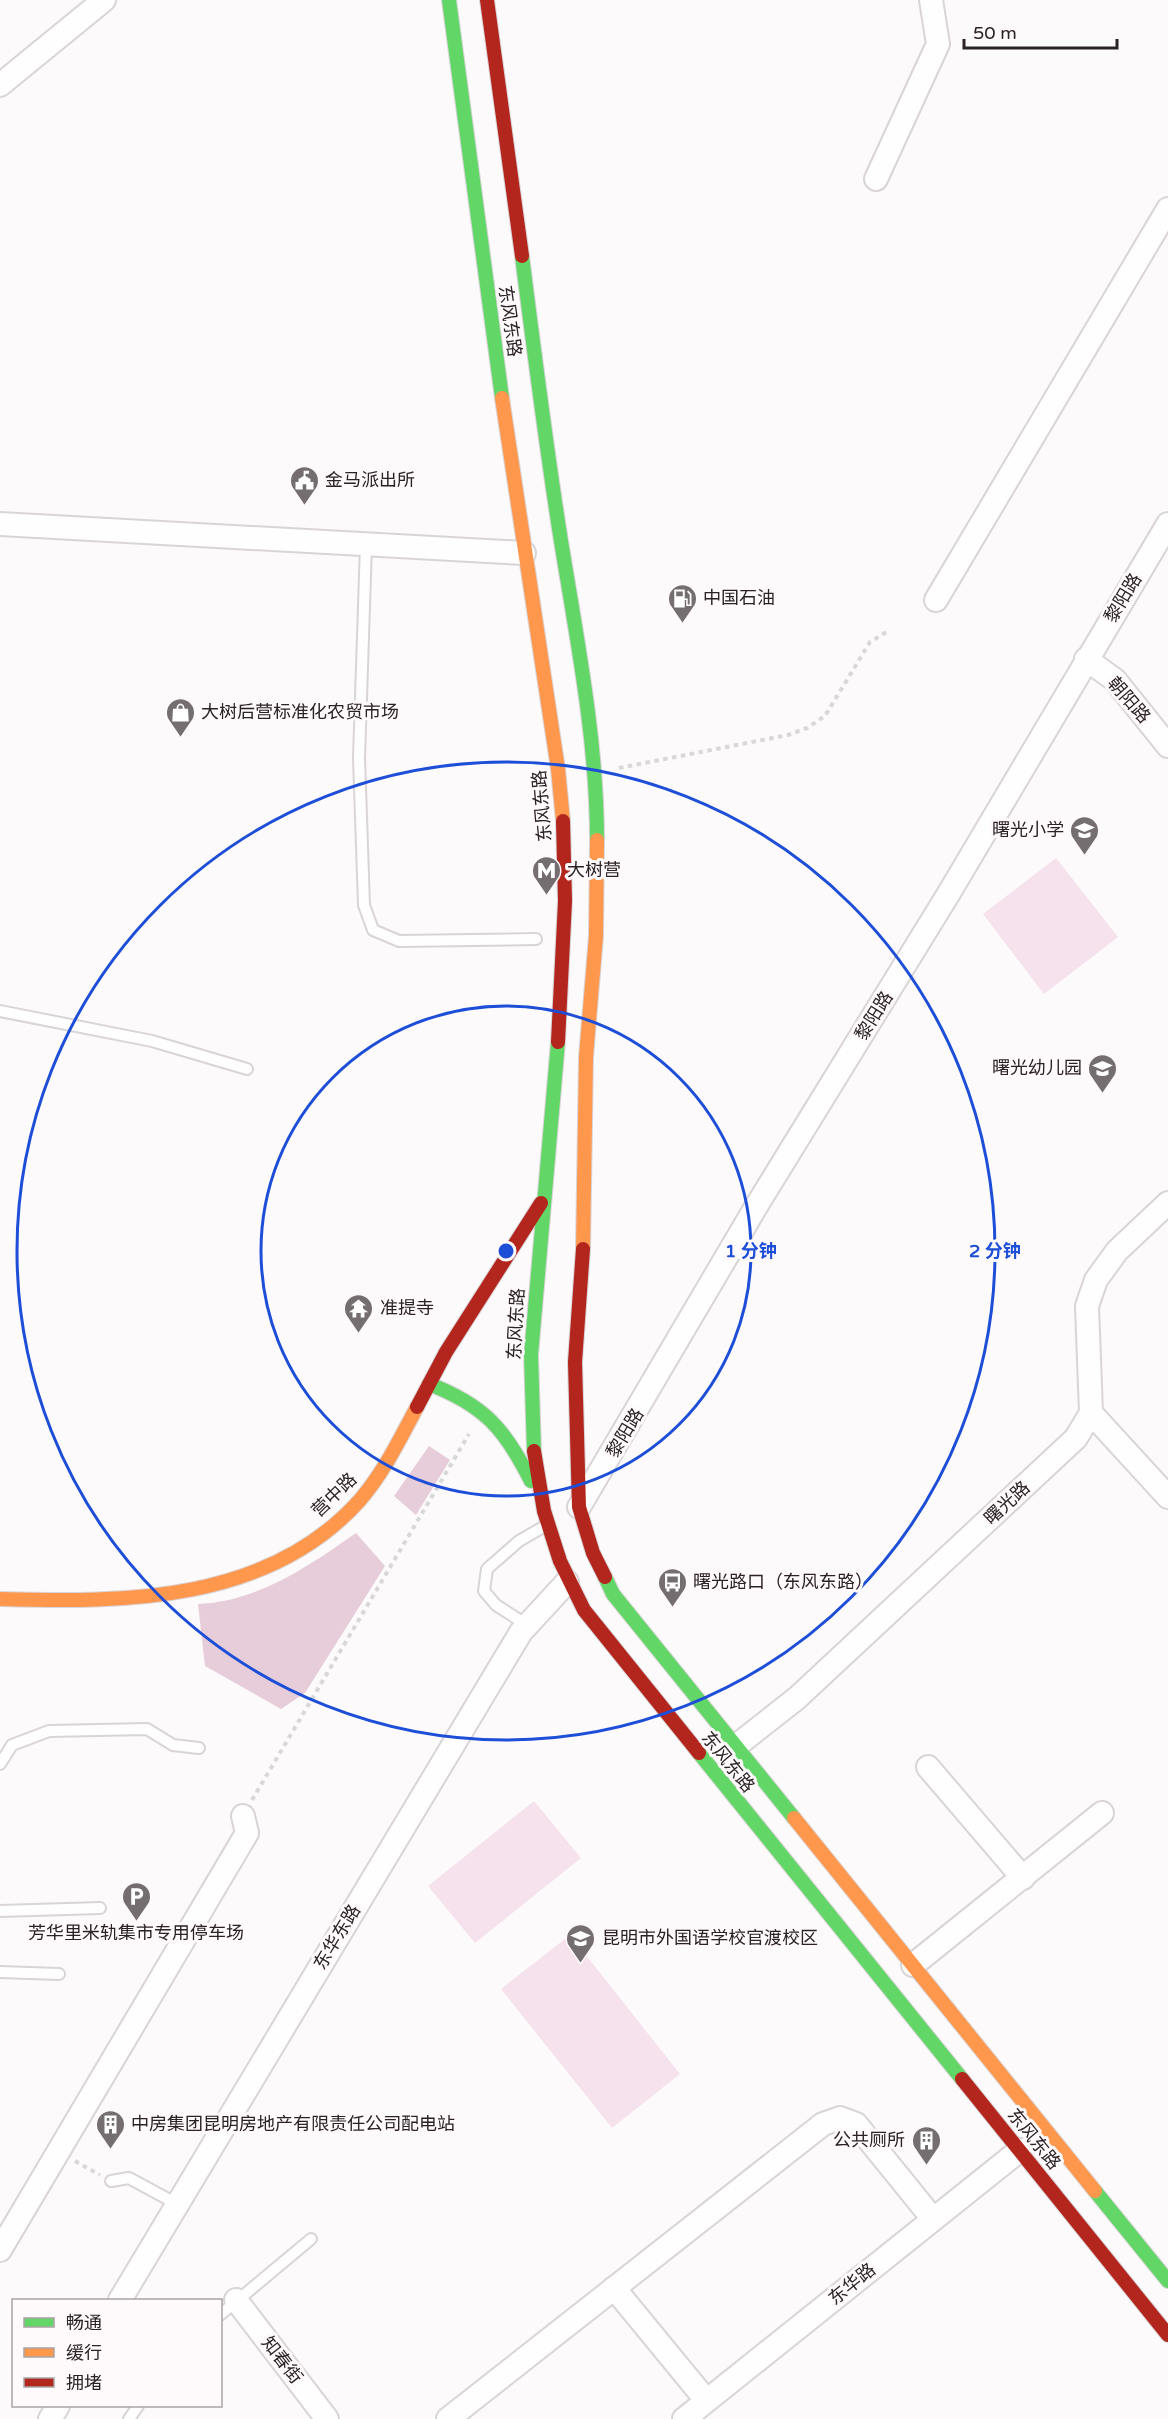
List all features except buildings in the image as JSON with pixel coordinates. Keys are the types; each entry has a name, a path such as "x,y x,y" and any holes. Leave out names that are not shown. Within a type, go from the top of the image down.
{"main road":[{"name":"东风东路","path":"449,0 524,553 562,799 566,936 530,1382 531,1441 538,1494 546,1525 567,1582 584,1610 618,1655 1168,2335"},
{"name":"东风东路","path":"487,0 556,511 590,723 597,799 596,936 586,1057 583,1244 575,1362 579,1507 593,1553 613,1594 1168,2281"},
{"name":"营中路","path":"0,1599 68,1601 186,1592 227,1582 304,1546 341,1518 375,1480 445,1353 544,1196"},
{"path":"429,1384 461,1396 487,1417 520,1458 538,1494"}],"street":[{"path":"0,85 104,0"},
{"path":"876,179 938,44 931,0"},
{"path":"936,600 1168,209"},
{"path":"0,524 524,553"},
{"name":"黎阳路","path":"579,1507 758,1205 949,893 1168,524"},
{"name":"朝阳路","path":"1086,659 1115,680 1168,746"},
{"path":"1168,1203 1117,1251 1093,1288 1087,1306 1091,1413 1168,1497"},
{"name":"曙光路","path":"736,1746 797,1698 1076,1438 1091,1413"},
{"name":"东华东路","path":"121,2299 526,1625 567,1582"},
{"path":"928,1767 1023,1878"},
{"path":"913,1965 1102,1813"},
{"path":"0,2250 247,1833 243,1816"},
{"path":"448,2419 823,2124 840,2118 856,2124 933,2219"},
{"name":"东华路","path":"684,2419 1020,2150"},
{"path":"614,2288 706,2400"},
{"name":"知春街","path":"228,2307 327,2419"}],"lane":[{"path":"366,544 359,758 364,905 373,930 399,941 536,939"},
{"path":"0,1011 152,1041 247,1069"},
{"path":"526,1625 496,1605 484,1591 487,1569 519,1541 546,1525"},
{"path":"0,1764 12,1745 49,1731 147,1729 172,1745 199,1748"},
{"path":"0,1911 100,1908"},
{"path":"0,1972 59,1974"},
{"path":"111,2181 129,2178 177,2204"},
{"path":"228,2307 311,2239"}],"path":[{"path":"594,773 788,735 807,728 825,716 837,700 870,642 888,631"},
{"path":"58,2152 111,2181"}],"shaded area":[{"path":"1056,858 1118,937 1044,994 983,914"},
{"path":"429,1446 450,1460 416,1515 394,1496"},
{"path":"356,1533 385,1566 305,1693 281,1709 205,1666 198,1604 220,1602 262,1589 320,1558"},
{"path":"534,1801 581,1858 475,1943 428,1886"},
{"path":"570,1935 680,2074 612,2128 501,1989"}],"traffic: fast":[{"path":"449,0 502,398"},
{"path":"522,256 550,470 590,728 597,840"},
{"path":"534,1451 531,1355 558,1042"},
{"path":"429,1384 464,1401 491,1421 512,1447 531,1481"},
{"path":"605,1577 613,1594 794,1818"},
{"path":"699,1753 962,2079"},
{"path":"1095,2191 1168,2281"}],"traffic: slow":[{"path":"502,398 558,769 563,821"},
{"path":"583,1249 586,1057 596,936 597,840"},
{"path":"0,1599 97,1600 145,1596 193,1589 239,1577 283,1559 324,1534 360,1500 384,1467 417,1407"},
{"path":"794,1818 1095,2191"}],"traffic: jam":[{"path":"487,0 522,256"},
{"path":"558,1042 565,901 563,821"},
{"path":"417,1407 446,1352 541,1203"},
{"path":"583,1249 575,1362 579,1507 593,1553 605,1577"},
{"path":"534,1451 544,1511 560,1561 584,1610 699,1753"},
{"path":"962,2079 1168,2335"}],"place":[{"name":"金马派出所","path":"304,506"},
{"name":"中国石油","path":"682,624"},
{"name":"大树后营标准化农贸市场","path":"180,738"},
{"name":"曙光小学","path":"1085,856"},
{"name":"大树营","path":"546,896"},
{"name":"曙光幼儿园","path":"1103,1094"},
{"name":"准提寺","path":"359,1334"},
{"name":"曙光路口（东风东路）","path":"672,1608"},
{"name":"芳华里米轨集市专用停车场","path":"136,1922"},
{"name":"昆明市外国语学校官渡校区","path":"581,1964"},
{"name":"中房集团昆明房地产有限责任公司配电站","path":"110,2150"},
{"name":"公共厕所","path":"926,2166"}]}
